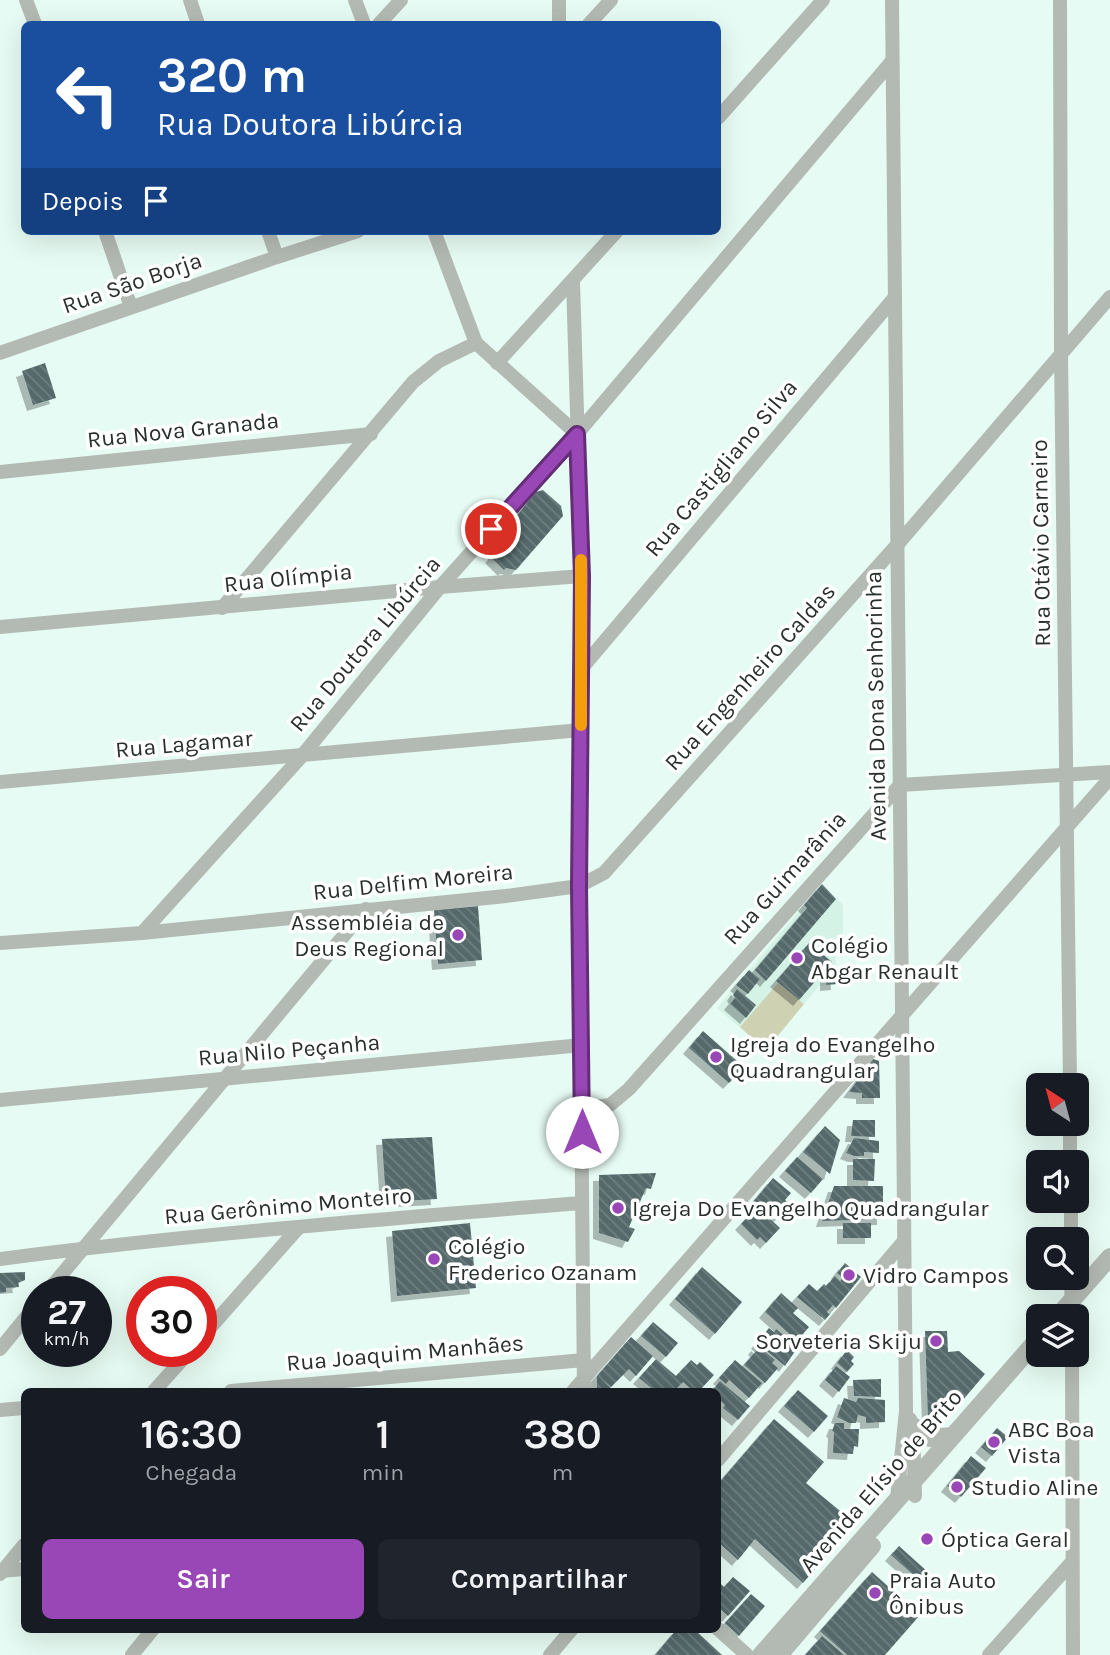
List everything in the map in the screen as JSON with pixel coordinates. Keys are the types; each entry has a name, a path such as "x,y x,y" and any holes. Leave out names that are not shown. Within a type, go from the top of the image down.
{"street":[{"path":"26,0 34,21"},
{"path":"190,0 197,21"},
{"path":"355,0 363,21"},
{"path":"382,21 401,0"},
{"path":"559,0 559,21"},
{"path":"592,21 611,0"},
{"path":"721,115 823,0"},
{"name":"Rua Otávio Carneiro","path":"1059,0 1070,1073"},
{"name":"Avenida Dona Senhorinha","path":"894,2 892,61 904,1241 910,1418 908,1492"},
{"name":"Rua Doutora Libúrcia","path":"142,933 301,757 440,587 577,434 892,61"},
{"path":"106,235 131,307"},
{"path":"269,235 277,257"},
{"name":"Rua São Borja","path":"0,353 346,235"},
{"path":"436,235 476,343 577,434"},
{"path":"497,363 613,235"},
{"path":"573,281 582,576 579,886 584,1385"},
{"name":"Rua Castigliano Silva","path":"582,668 895,296"},
{"name":"Rua Engenheiro Caldas","path":"579,886 604,873 627,849 897,545 1110,297"},
{"path":"222,608 413,382 426,369 476,343"},
{"name":"Rua Nova Granada","path":"0,472 370,434"},
{"name":"Rua Olímpia","path":"0,627 582,576"},
{"name":"Rua Lagamar","path":"0,782 581,730"},
{"path":"900,785 1110,772"},
{"path":"584,1385 1110,778"},
{"name":"Rua Guimarânia","path":"582,1109 610,1105 629,1089 900,785"},
{"name":"Rua Delfim Moreira","path":"0,943 142,933 506,897 579,886"},
{"path":"60,1276 366,909"},
{"name":"Rua Nilo Peçanha","path":"0,1100 582,1045"},
{"name":"Rua Gerônimo Monteiro","path":"0,1259 83,1248 299,1227 581,1203"},
{"path":"217,1320 299,1227"},
{"path":"721,1456 904,1241"},
{"path":"1076,1304 1110,1257"},
{"path":"1077,1304 1110,1273"},
{"path":"0,1349 21,1323"},
{"name":"Avenida Elísio de Brito","path":"779,1655 952,1436 1026,1353"},
{"name":"Rua Joaquim Manhães","path":"264,1388 584,1360"},
{"path":"157,1388 176,1367"},
{"name":"Avenida Elísio de Brito","path":"761,1655 1026,1367"},
{"path":"1072,1367 1073,1655"},
{"path":"0,1410 21,1409"},
{"path":"910,1418 930,1438 952,1436"},
{"name":"Avenida Dona Senhorinha","path":"908,1492 910,1418"},
{"path":"1,1572 21,1549"},
{"path":"989,1655 1071,1563"},
{"path":"1,1572 21,1569"},
{"path":"721,1632 747,1655"},
{"path":"132,1655 150,1633"},
{"path":"550,1655 569,1633"}],"shaded area":[{"name":"Colégio Abgar Renault","path":"822,884 843,905 843,946 835,948 837,984 819,986 766,1050 717,1008"},
{"path":"778,983 804,1004 766,1050 740,1027"}],"building":[{"path":"45,363 56,398 33,405 22,371"},
{"path":"543,490 561,506 563,516 516,570 504,570 491,557 494,554 493,545 536,492"},
{"path":"822,884 836,899 766,981 755,970 807,908 804,905"},
{"name":"Assembléia de Deus Regional","path":"478,906 482,960 438,964 434,910"},
{"path":"809,943 832,962 799,1000 776,981"},
{"path":"826,969 836,969 837,984 826,985"},
{"path":"749,970 760,979 748,994 736,985"},
{"path":"737,989 756,1005 746,1018 730,1004"},
{"name":"Igreja do Evangelho Quadrangular","path":"703,1031 744,1067 729,1083 689,1048"},
{"path":"873,1059 879,1061 880,1098 862,1098 862,1093 849,1092"},
{"path":"853,1120 875,1120 875,1137 851,1136"},
{"path":"825,1126 840,1140 830,1174 803,1152"},
{"name":"Colégio Frederico Ozanam","path":"432,1137 437,1199 386,1202 382,1139"},
{"path":"854,1138 879,1141 879,1153 864,1152 864,1156 854,1156 846,1153"},
{"path":"797,1157 823,1179 811,1193 785,1171"},
{"path":"853,1159 875,1159 874,1181 853,1180"},
{"name":"Igreja Do Evangelho Quadrangular","path":"656,1173 651,1189 646,1188 629,1227 635,1229 628,1242 599,1233 599,1175"},
{"path":"773,1178 791,1193 785,1200 790,1204 779,1217 753,1202"},
{"path":"834,1186 883,1186 883,1219 822,1221"},
{"path":"757,1207 780,1228 766,1243 760,1237 757,1240 741,1224"},
{"name":"Colégio Frederico Ozanam","path":"470,1223 476,1288 397,1296 392,1231"},
{"path":"843,1223 871,1223 871,1238 843,1238"},
{"path":"845,1263 861,1277 836,1308 833,1305 827,1312 830,1314 825,1320 797,1297 809,1284 817,1291 835,1276 840,1281 843,1278 837,1273"},
{"path":"702,1267 742,1302 715,1334 675,1299"},
{"path":"25,1272 25,1276 21,1276 19,1287 6,1288 6,1292 0,1293 0,1273"},
{"path":"781,1293 798,1308 793,1313 809,1327 797,1341 765,1312"},
{"path":"653,1322 678,1343 666,1357 641,1336"},
{"path":"769,1328 774,1332 776,1329 798,1347 785,1366 757,1343"},
{"path":"925,1331 947,1331 948,1352 959,1351 985,1374 945,1421 932,1426 928,1420"},
{"path":"631,1337 653,1356 636,1376 629,1369 611,1387 604,1381 611,1388 597,1388 597,1376"},
{"path":"757,1345 775,1360 772,1363 778,1368 765,1383 744,1365 756,1351 754,1349"},
{"path":"847,1350 854,1357 851,1361 854,1364 847,1372 837,1363"},
{"path":"656,1359 676,1376 691,1360 697,1365 700,1362 714,1375 702,1388 690,1388 683,1382 677,1388 651,1388 639,1378"},
{"path":"735,1360 762,1383 749,1398 729,1380 726,1384 719,1378"},
{"path":"836,1366 850,1377 839,1392 825,1380"},
{"path":"881,1379 881,1397 854,1396 853,1380"},
{"path":"720,1381 750,1406 738,1420 723,1408 725,1405 721,1401 721,1388 714,1388"},
{"path":"798,1390 828,1416 814,1432 784,1406"},
{"path":"844,1398 856,1402 858,1398 885,1400 885,1422 866,1423 866,1417 858,1415 856,1423 849,1423 837,1417"},
{"path":"774,1419 824,1462 806,1483 855,1523 803,1583 755,1539 738,1560 721,1545 721,1481"},
{"path":"835,1423 844,1423 844,1429 859,1429 858,1447 854,1446 853,1454 833,1453 832,1431"},
{"name":"ABC Boa Vista","path":"997,1428 1008,1437 992,1456 981,1447"},
{"path":"971,1456 986,1468 961,1497 947,1486"},
{"path":"899,1546 929,1573 921,1582 891,1555"},
{"name":"Praia Auto Ônibus","path":"872,1572 920,1615 885,1655 847,1655 820,1631"},
{"path":"733,1577 750,1591 728,1616 721,1610 721,1584 724,1587"},
{"path":"751,1594 765,1606 739,1636 725,1623"},
{"path":"674,1633 698,1633 722,1655 655,1655"},
{"path":"822,1636 844,1655 805,1655"}],"slow traffic":[{"path":"581,560 581,725"}],"place":[{"name":"Assembléia de Deus Regional","path":"458,935"},
{"name":"Colégio Abgar Renault","path":"797,958"},
{"name":"Igreja do Evangelho Quadrangular","path":"716,1057"},
{"name":"Igreja Do Evangelho Quadrangular","path":"618,1208"},
{"name":"Colégio Frederico Ozanam","path":"434,1259"},
{"name":"Vidro Campos","path":"849,1275"},
{"name":"Sorveteria Skiju","path":"936,1341"},
{"name":"ABC Boa Vista","path":"994,1442"},
{"name":"Studio Aline","path":"957,1487"},
{"name":"Óptica Geral","path":"927,1539"},
{"name":"Praia Auto Ônibus","path":"875,1593"}],"route":[{"path":"491,529 577,434 582,576 579,886 582,1132"}]}
